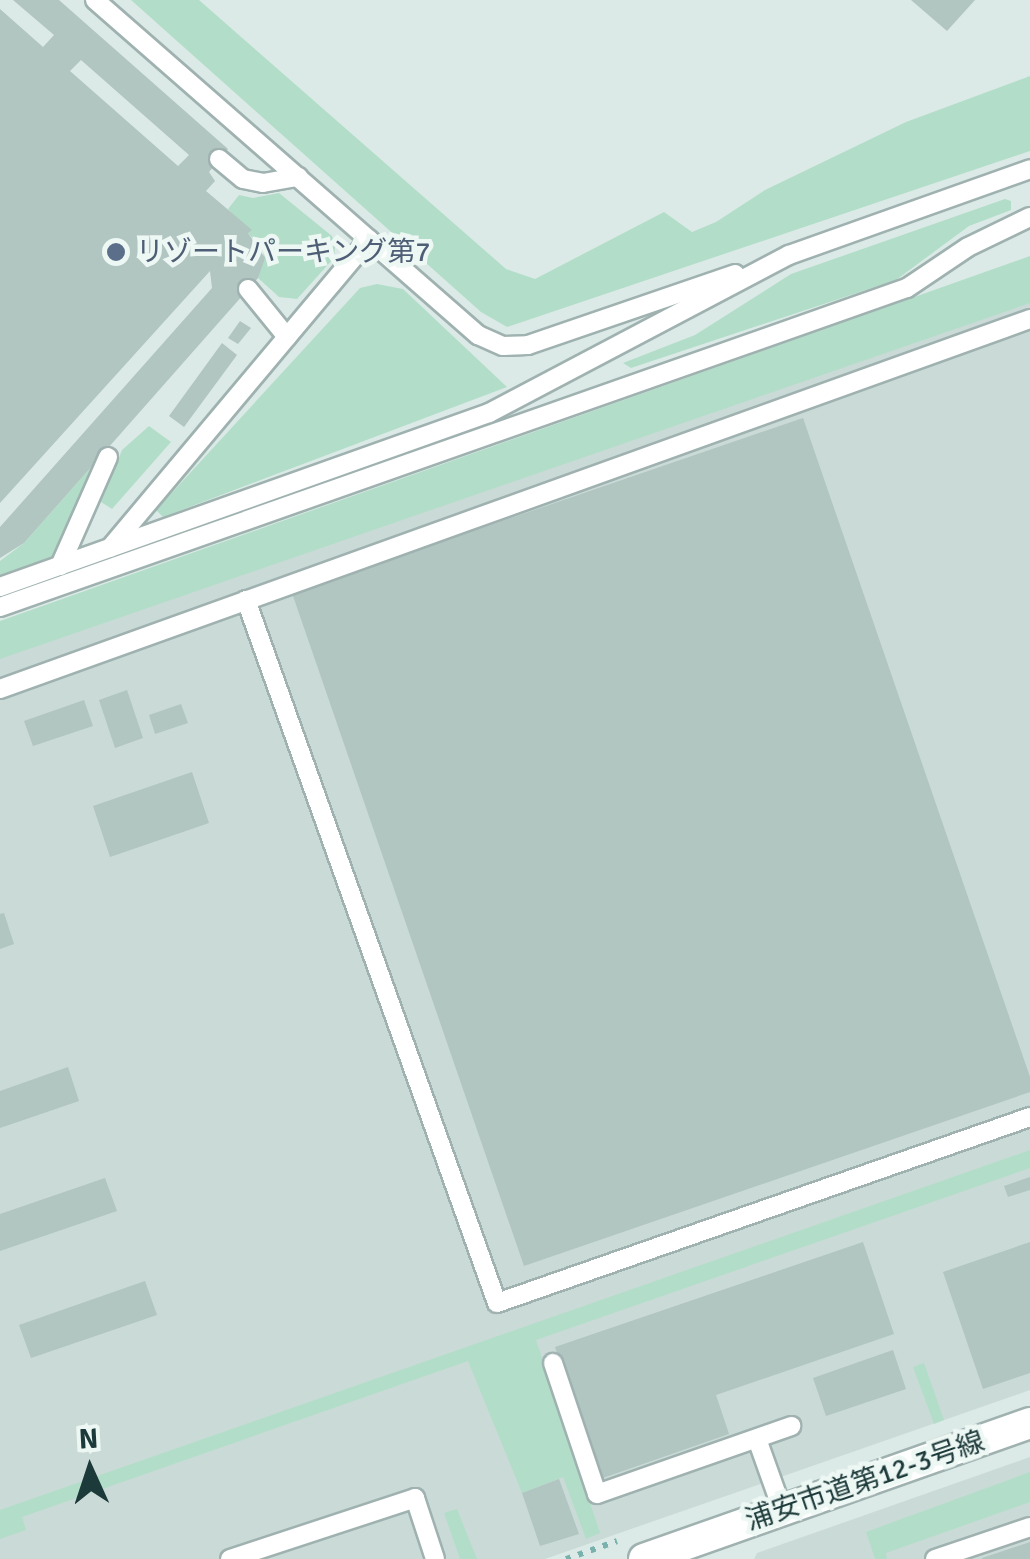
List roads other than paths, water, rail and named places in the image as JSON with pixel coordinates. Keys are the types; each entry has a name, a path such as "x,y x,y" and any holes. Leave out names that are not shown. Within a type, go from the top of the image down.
{"street":[{"name":"浦安市道第12-3号線","path":"644,1559 1030,1424"}],"lane":[{"path":"95,0 478,335 503,346 528,345 1030,169"},
{"path":"219,160 242,179 263,184 298,178"},
{"path":"0,607 907,288 968,247 1030,217"},
{"path":"109,548 369,239"},
{"path":"0,588 489,413 789,255"},
{"path":"248,289 287,337"},
{"path":"0,689 1030,319"},
{"path":"60,566 108,457"},
{"path":"246,600 497,1303 1030,1117"},
{"path":"553,1364 597,1494 791,1426"},
{"path":"757,1439 782,1509"},
{"path":"230,1559 415,1498 435,1559"},
{"path":"935,1559 1030,1527"}],"place":[{"name":"リゾートパーキング第7","path":"116,252"}]}
